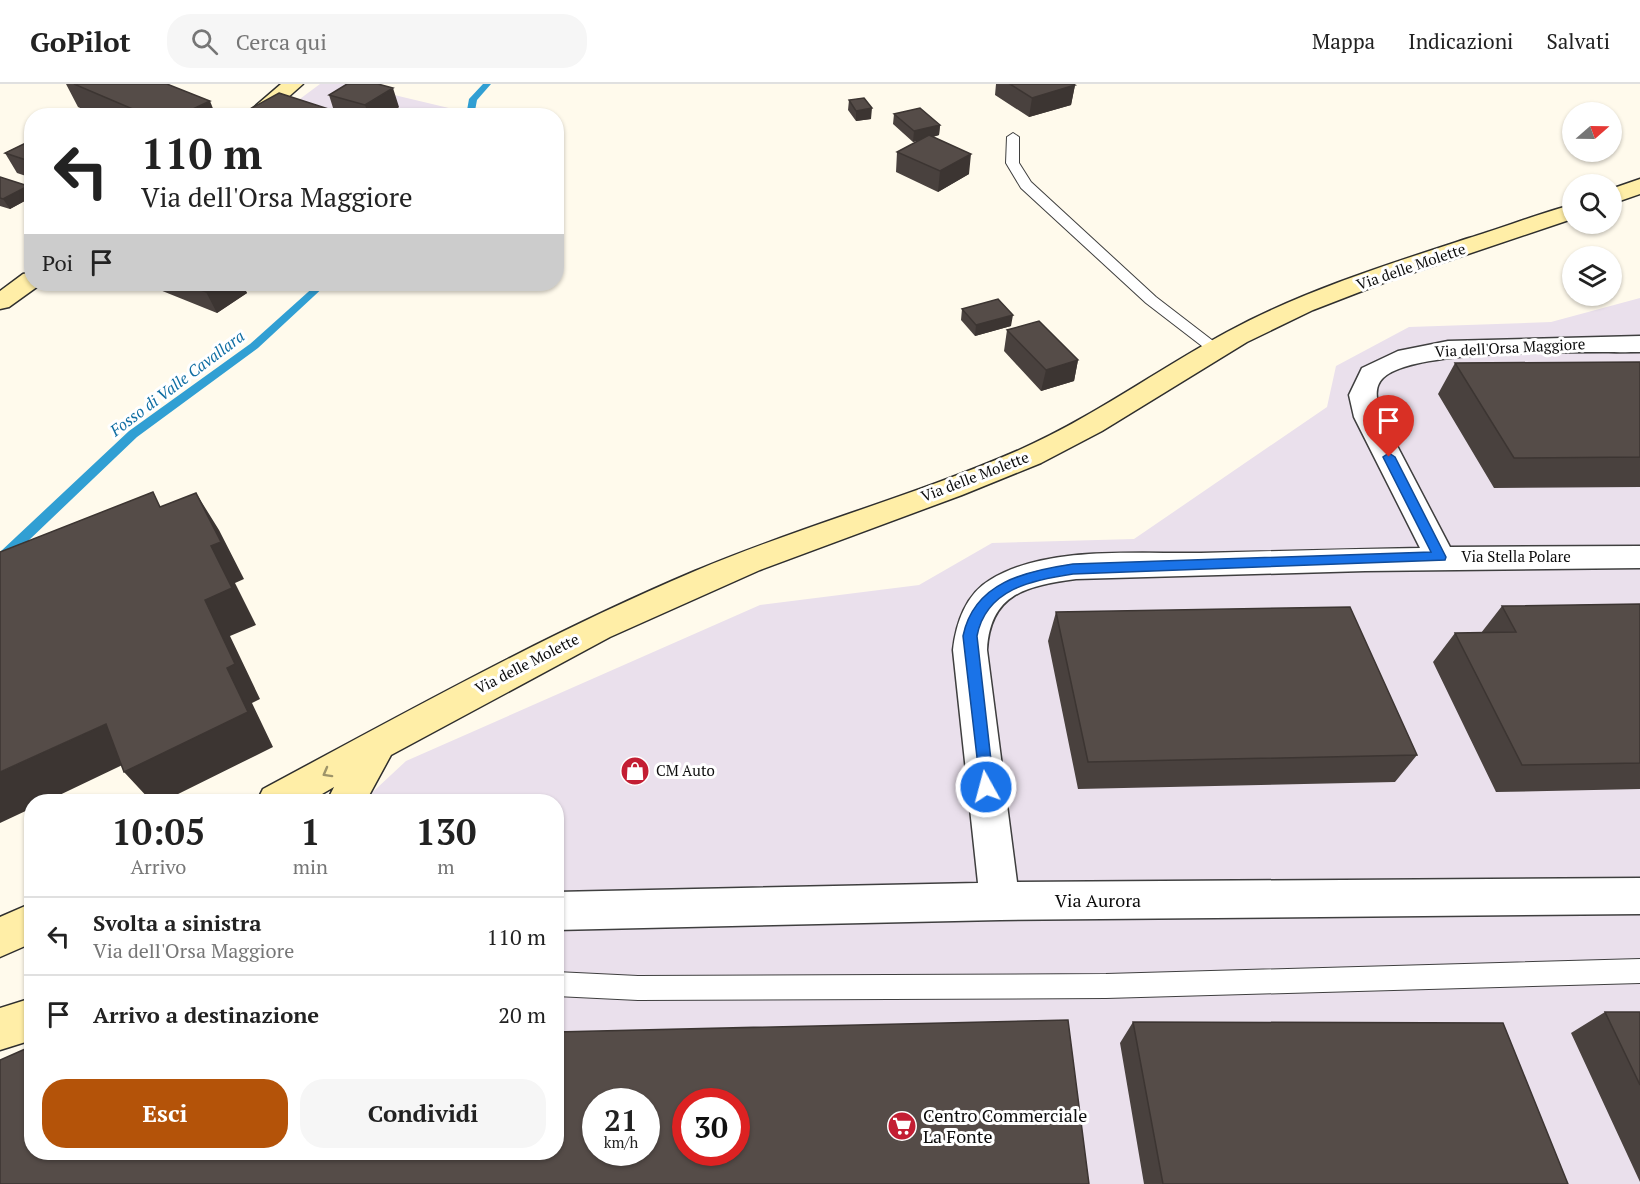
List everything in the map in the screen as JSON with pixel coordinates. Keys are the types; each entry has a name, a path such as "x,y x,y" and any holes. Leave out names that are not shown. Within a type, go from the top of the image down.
{"street":[{"path":"264,108 293,84"},
{"path":"1622,193 1640,186"},
{"name":"Via delle Molette","path":"289,794 536,658 666,597 795,543 963,484 1036,453 1114,413 1267,321 1308,303 1562,215"},
{"path":"0,302 24,285"},
{"name":"Via dell'Orsa Maggiore","path":"1440,557 1368,417 1362,395 1371,374 1398,359 1448,349 1640,344"},
{"name":"Via Stella Polare","path":"1000,902 970,650 973,622 985,603 998,590 1037,574 1073,569 1440,557 1640,557"},
{"path":"350,794 378,745"},
{"name":"Via Aurora","path":"564,911 1000,902 1640,896"},
{"path":"0,938 24,926"},
{"path":"0,1029 24,1021"}],"lane":[{"path":"1013,137 1011,160 1013,168 1026,185 1151,300 1216,350"},
{"path":"564,984 638,988 1106,986 1640,971"}],"shaded area":[{"path":"320,84 348,84 449,108 288,108"},
{"path":"1640,298 1640,1184 0,1184 24,1160 564,1160 564,794 371,794 406,761 760,605 919,585 992,543 1134,539 1327,407 1336,366 1409,327 1551,322 1610,306 1622,306 1622,303"}],"building":[{"path":"74,84 167,84 210,101 195,108 130,108"},
{"path":"347,84 378,84 393,88 365,105 329,95"},
{"path":"1010,84 1073,84 1075,85 1032,98"},
{"path":"279,93 325,108 252,108"},
{"path":"864,98 872,108 856,111 849,100"},
{"path":"920,108 940,125 914,131 894,114"},
{"path":"929,135 971,154 940,171 897,152"},
{"path":"24,144 24,159 5,153"},
{"path":"0,177 24,185 24,188 3,199 0,198"},
{"path":"998,299 1013,315 976,325 962,309"},
{"path":"1039,321 1078,360 1046,370 1007,330"},
{"path":"1640,362 1640,457 1514,458 1455,363"},
{"path":"153,492 160,507 196,493 221,542 211,546 232,588 205,600 235,664 227,668 248,712 124,772 106,724 0,772 0,552"},
{"path":"1640,604 1640,763 1522,765 1455,633 1516,632 1502,606"},
{"path":"1350,607 1417,755 1088,762 1056,612"},
{"path":"1605,1012 1640,1012 1640,1085"},
{"name":"Centro Commerciale La Fonte","path":"1068,1020 1089,1184 0,1184 0,1060 24,1050 24,1160 564,1160 564,1032"},
{"path":"1133,1022 1503,1023 1568,1184 1163,1184"}],"waterway":[{"name":"Fosso di Valle Cavallara","path":"471,108 473,99 487,84"},
{"name":"Fosso di Valle Cavallara","path":"0,560 133,434 254,346 314,291"}],"place":[{"name":"CM Auto","path":"635,771"},
{"name":"Centro Commerciale La Fonte","path":"902,1126"}],"route":[{"path":"986,787 970,636 973,622 980,609 998,590 1007,584 1037,574 1073,569 1440,557 1389,457"}]}
